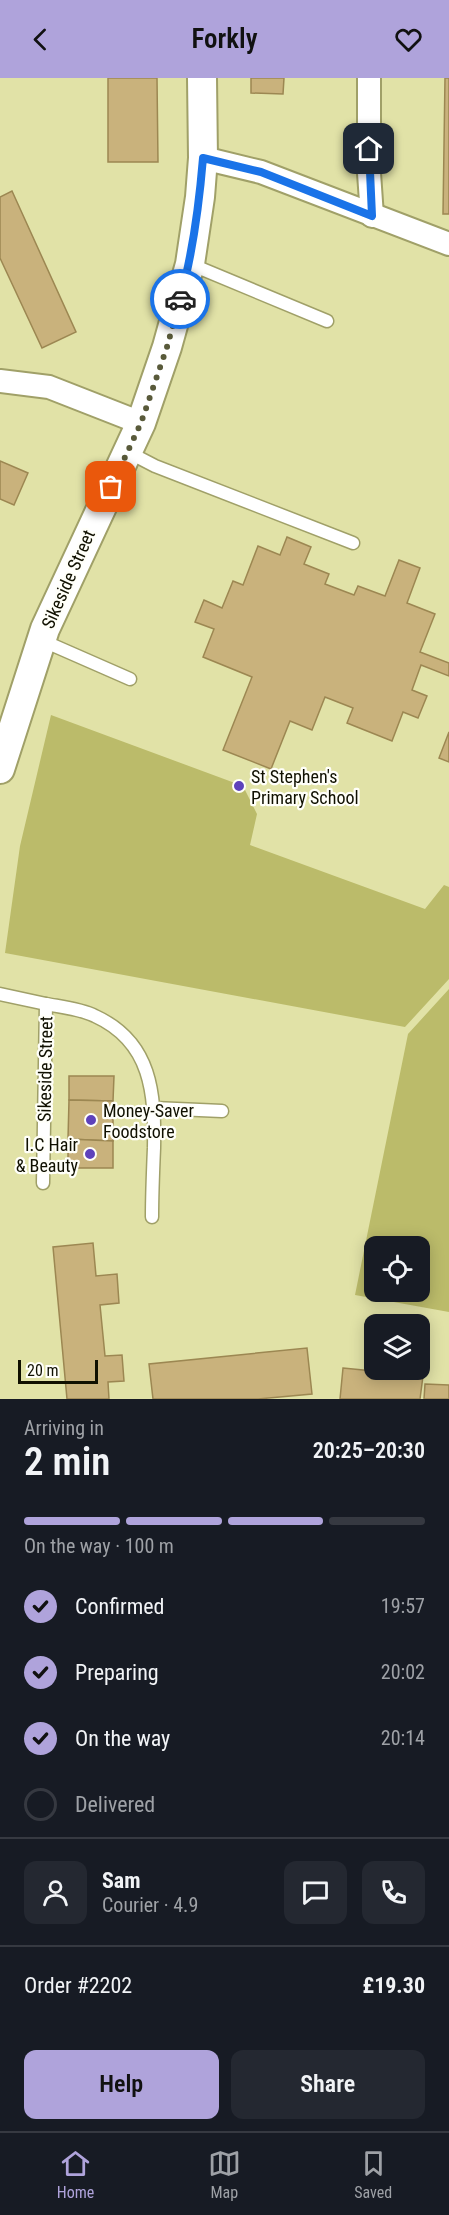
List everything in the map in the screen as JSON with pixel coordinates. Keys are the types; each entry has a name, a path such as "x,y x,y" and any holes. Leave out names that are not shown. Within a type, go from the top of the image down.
{"street":[{"name":"Sikeside Street","path":"0,769 41,640 85,539 141,423 167,347 190,264 200,197 203,158 202,78"},
{"path":"369,78 369,173 372,216"},
{"path":"203,158 261,172 449,244"},
{"path":"0,381 49,387 141,423"}],"lane":[{"path":"190,264 327,321"},
{"path":"128,452 155,466 354,543"},
{"path":"41,640 130,679"},
{"name":"Sikeside Street","path":"0,994 46,1004 43,1183"},
{"path":"46,1004 94,1015 118,1029 135,1047 150,1078 154,1108 152,1217"},
{"path":"154,1108 222,1111"}],"shaded area":[{"path":"51,715 243,786 257,814 250,845 425,909 444,885 449,887 449,979 405,1027 5,953 20,846"},
{"path":"449,989 449,1312 394,1302 430,1302 430,1236 367,1236 408,1034"},
{"path":"364,1251 364,1297 355,1295"}],"building":[{"path":"108,78 157,78 158,162 108,162"},
{"path":"251,78 284,78 283,94 251,93"},
{"path":"445,78 449,78 449,214 443,214"},
{"path":"12,191 76,332 42,348 0,258 0,197"},
{"path":"0,461 28,473 14,505 0,499"},
{"path":"287,537 311,547 304,564 329,574 325,584 354,595 358,586 385,596 399,560 420,568 407,603 435,614 420,652 449,663 449,676 421,665 412,690 427,696 418,718 403,712 392,741 347,723 353,708 325,697 312,730 290,721 271,769 223,750 252,677 203,657 214,629 195,622 204,600 222,608 233,581 243,585 258,546 280,555"},
{"path":"449,732 449,762 439,758"},
{"path":"69,1076 114,1076 113,1101 69,1100"},
{"name":"Money-Saver Foodstore","path":"69,1100 113,1101 113,1141 68,1139"},
{"name":"I.C Hair & Beauty","path":"68,1139 113,1141 113,1168 68,1168"},
{"path":"93,1243 96,1276 117,1274 119,1303 100,1305 105,1356 122,1355 124,1381 108,1382 109,1399 67,1399 53,1247"},
{"path":"307,1348 312,1394 258,1399 153,1399 149,1364"},
{"path":"343,1368 364,1370 364,1380 422,1380 420,1399 340,1399"},
{"path":"425,1384 449,1385 449,1399 424,1399"}],"way so far":[{"path":"111,487 141,423 167,347 180,299"}],"place":[{"name":"St Stephen's Primary School","path":"239,786"},
{"name":"Money-Saver Foodstore","path":"91,1120"},
{"name":"I.C Hair & Beauty","path":"90,1154"}],"route":[{"path":"180,299 190,264 203,158 261,172 372,216 369,149"}]}
